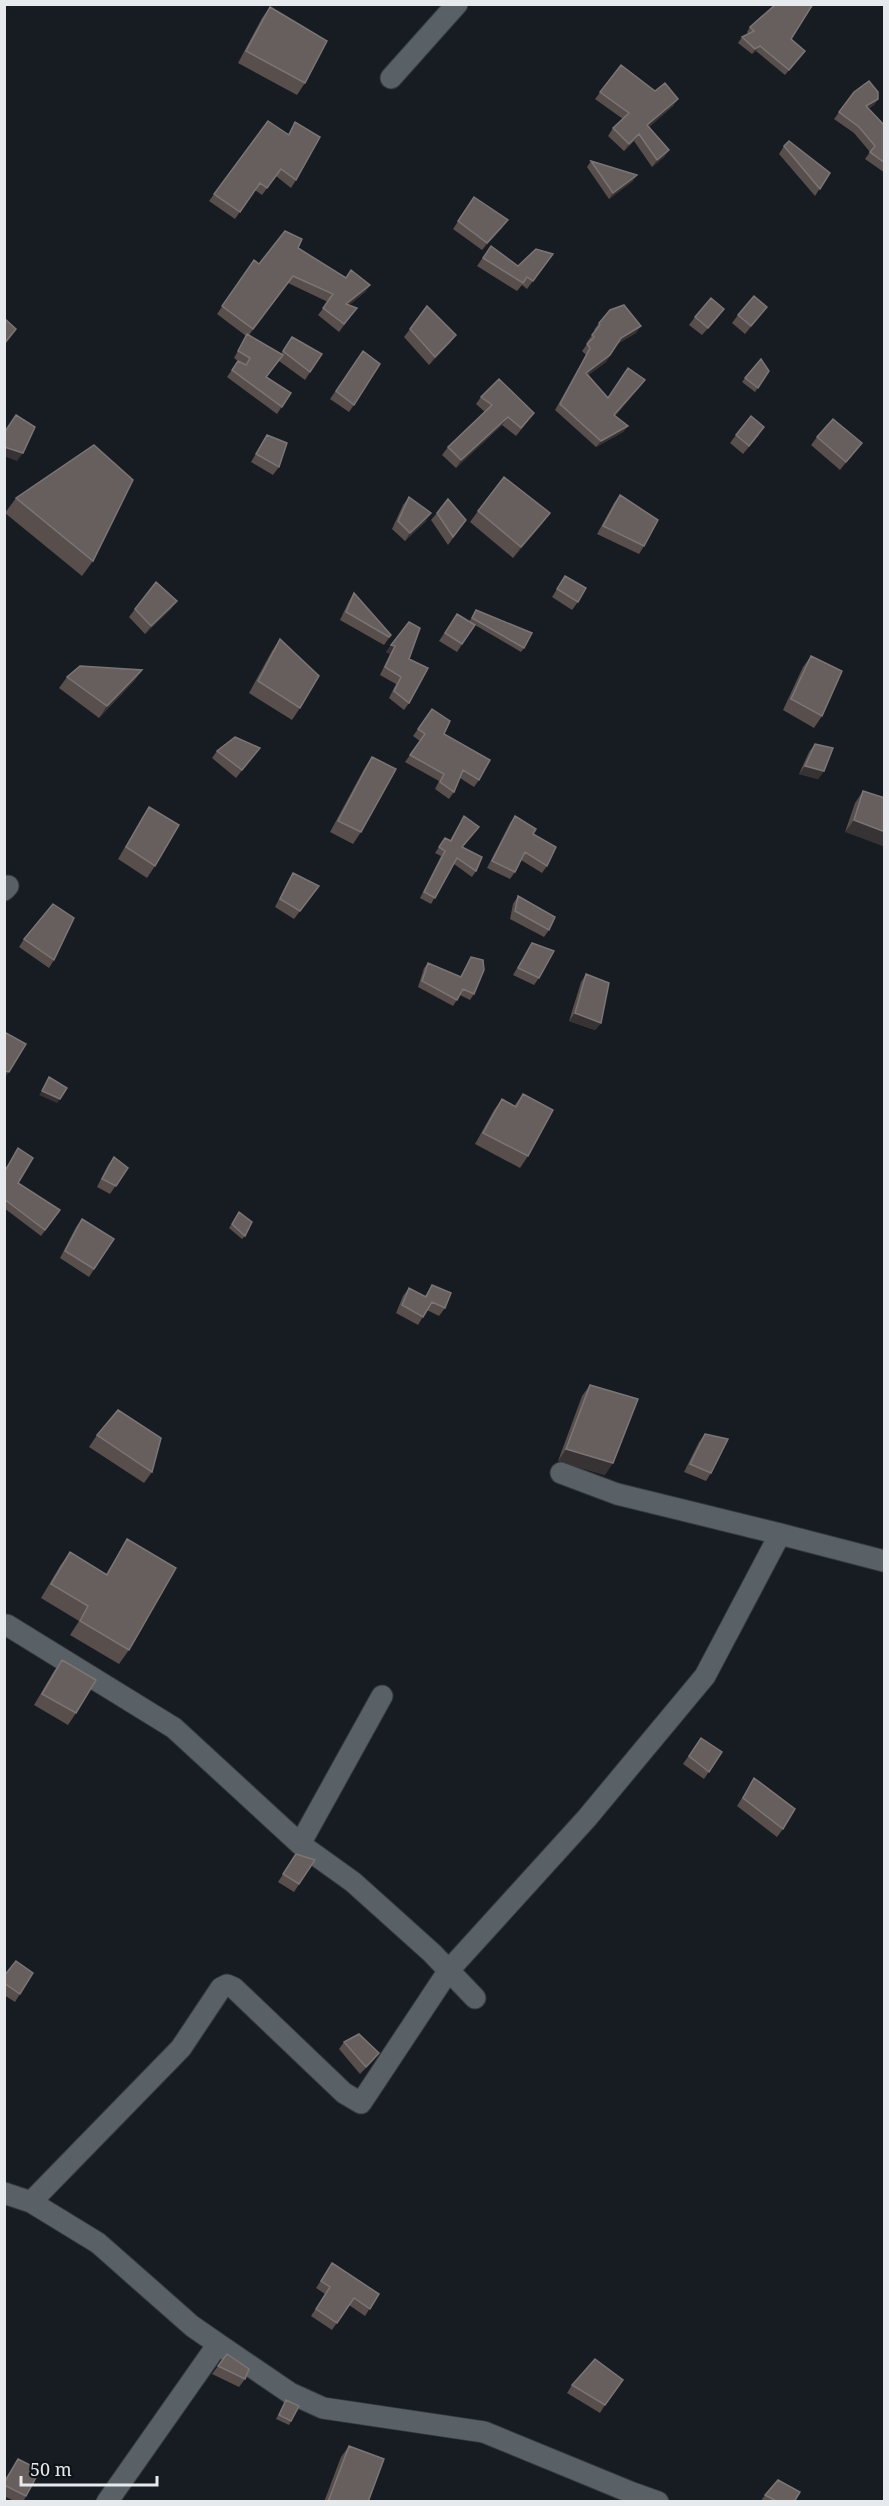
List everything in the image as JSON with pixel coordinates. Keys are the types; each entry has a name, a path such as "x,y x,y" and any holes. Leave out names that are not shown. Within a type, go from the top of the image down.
{"street":[{"path":"391,78 457,4"},
{"path":"561,1473 617,1494 885,1561"},
{"path":"31,2202 181,2048 221,1988 227,1985 234,1988 344,2093 361,2103 449,1970 595,1809 705,1676 780,1534"},
{"path":"5,1625 174,1728 300,1844 353,1882 449,1970 475,1998"},
{"path":"300,1844 382,1696"},
{"path":"4,2193 31,2202 98,2243 192,2326 290,2393 322,2408 484,2432 658,2502"},
{"path":"107,2502 218,2344"}],"building":[{"path":"776,4 813,4 791,39 805,51 789,70 760,46 755,49 742,37 754,31 750,27"},
{"path":"270,7 327,41 305,83 246,51"},
{"path":"621,65 655,91 665,83 678,99 647,125 669,150 657,160 639,134 629,144 613,128 629,113 600,92"},
{"path":"869,81 878,92 878,99 866,106 885,126 885,163 870,152 875,146 859,127 839,112 854,92"},
{"path":"268,121 289,135 295,122 320,137 296,180 281,169 267,188 260,183 240,212 214,194"},
{"path":"789,141 830,173 820,189 784,146"},
{"path":"591,161 637,175 613,193"},
{"path":"474,197 508,220 487,243 458,221"},
{"path":"285,231 302,239 298,248 346,278 351,270 370,285 346,304 357,308 344,324 323,308 333,294 293,276 253,329 222,306 254,260 259,264"},
{"path":"491,246 518,266 536,249 553,254 533,281 527,277 523,283 483,258"},
{"path":"754,296 767,307 751,326 738,315"},
{"path":"711,298 724,309 708,328 695,317"},
{"path":"624,305 641,326 621,338 610,355 586,373 608,398 628,368 645,380 614,415 628,426 601,441 560,404 590,348 587,344 594,337 592,335 600,325 599,323 610,310"},
{"path":"427,306 456,335 435,357 410,329"},
{"path":"4,318 16,329 4,344"},
{"path":"247,334 283,355 266,377 291,393 282,407 232,370 238,361 246,365 250,358 238,351"},
{"path":"292,337 322,354 310,372 283,351"},
{"path":"363,351 380,364 354,405 336,391"},
{"path":"761,359 769,371 758,388 745,378"},
{"path":"499,379 534,413 521,428 508,417 461,460 448,447 492,405 481,397"},
{"path":"16,415 35,427 23,453 4,447 4,433"},
{"path":"751,416 764,427 749,446 736,435"},
{"path":"833,419 862,443 846,462 817,437"},
{"path":"267,435 287,443 279,467 256,454"},
{"path":"94,445 133,480 93,561 16,498"},
{"path":"504,477 550,513 521,547 478,511"},
{"path":"620,495 658,520 644,546 603,526"},
{"path":"409,497 431,513 410,533 398,521"},
{"path":"448,499 466,520 453,537 437,513"},
{"path":"565,576 586,588 578,602 557,589"},
{"path":"156,582 177,601 151,626 135,609"},
{"path":"354,593 391,635 389,637 346,612"},
{"path":"476,610 532,633 524,648 472,618"},
{"path":"457,614 475,625 462,644 445,633"},
{"path":"409,622 420,628 409,659 428,668 409,703 394,691 401,677 385,667 395,646 391,645"},
{"path":"280,639 319,676 300,708 258,681"},
{"path":"811,656 842,671 822,716 791,699"},
{"path":"80,666 142,670 107,706 67,677"},
{"path":"432,709 450,721 444,734 490,760 479,780 463,770 454,792 440,782 444,774 410,755 425,734 418,729"},
{"path":"235,737 260,748 242,770 217,751"},
{"path":"815,744 833,748 824,771 805,766"},
{"path":"372,757 396,769 361,832 338,821"},
{"path":"863,791 885,798 885,832 854,820"},
{"path":"149,807 179,825 155,866 126,847"},
{"path":"464,816 479,827 462,847 482,857 476,871 457,858 435,898 424,892 445,851 439,847 445,838 451,841"},
{"path":"515,816 536,829 533,834 556,847 547,866 525,852 515,872 492,861"},
{"path":"293,873 319,886 300,911 280,899"},
{"path":"518,896 555,917 549,930 515,911"},
{"path":"53,904 74,918 54,960 24,939"},
{"path":"532,943 554,951 539,978 518,968"},
{"path":"471,957 483,960 484,970 474,994 463,989 457,1000 422,981 428,963 461,977"},
{"path":"586,974 609,983 601,1023 575,1013"},
{"path":"4,1034 26,1044 9,1072 4,1071"},
{"path":"49,1077 67,1088 60,1099 42,1091"},
{"path":"523,1094 553,1110 528,1156 483,1133 502,1099 516,1107"},
{"path":"18,1148 33,1158 18,1183 60,1210 45,1230 4,1199 4,1173"},
{"path":"114,1157 128,1168 116,1186 102,1179"},
{"path":"239,1212 252,1222 245,1236 232,1224"},
{"path":"82,1219 114,1239 94,1269 65,1251"},
{"path":"432,1285 451,1293 445,1308 432,1302 423,1317 402,1305 409,1288 426,1297"},
{"path":"590,1385 638,1399 613,1463 566,1449"},
{"path":"118,1410 161,1438 152,1472 97,1435"},
{"path":"705,1434 728,1439 711,1473 690,1464"},
{"path":"127,1539 176,1568 129,1650 80,1621 88,1606 51,1584 70,1552 107,1575"},
{"path":"62,1660 96,1680 76,1713 42,1694"},
{"path":"701,1738 722,1752 709,1772 689,1756"},
{"path":"754,1778 795,1809 783,1829 743,1798"},
{"path":"296,1854 315,1860 299,1884 283,1874"},
{"path":"16,1961 33,1973 20,1994 4,1983 4,1976"},
{"path":"359,2034 379,2053 366,2067 344,2042"},
{"path":"332,2263 379,2294 370,2309 354,2298 337,2323 316,2309 330,2287 321,2281"},
{"path":"227,2354 249,2369 245,2379 218,2366"},
{"path":"595,2359 623,2380 605,2405 572,2385"},
{"path":"286,2400 299,2406 291,2421 279,2415"},
{"path":"349,2446 384,2459 368,2502 328,2502"},
{"path":"18,2459 40,2470 26,2496 4,2485"},
{"path":"778,2480 800,2492 794,2502 778,2502 765,2495"}]}
